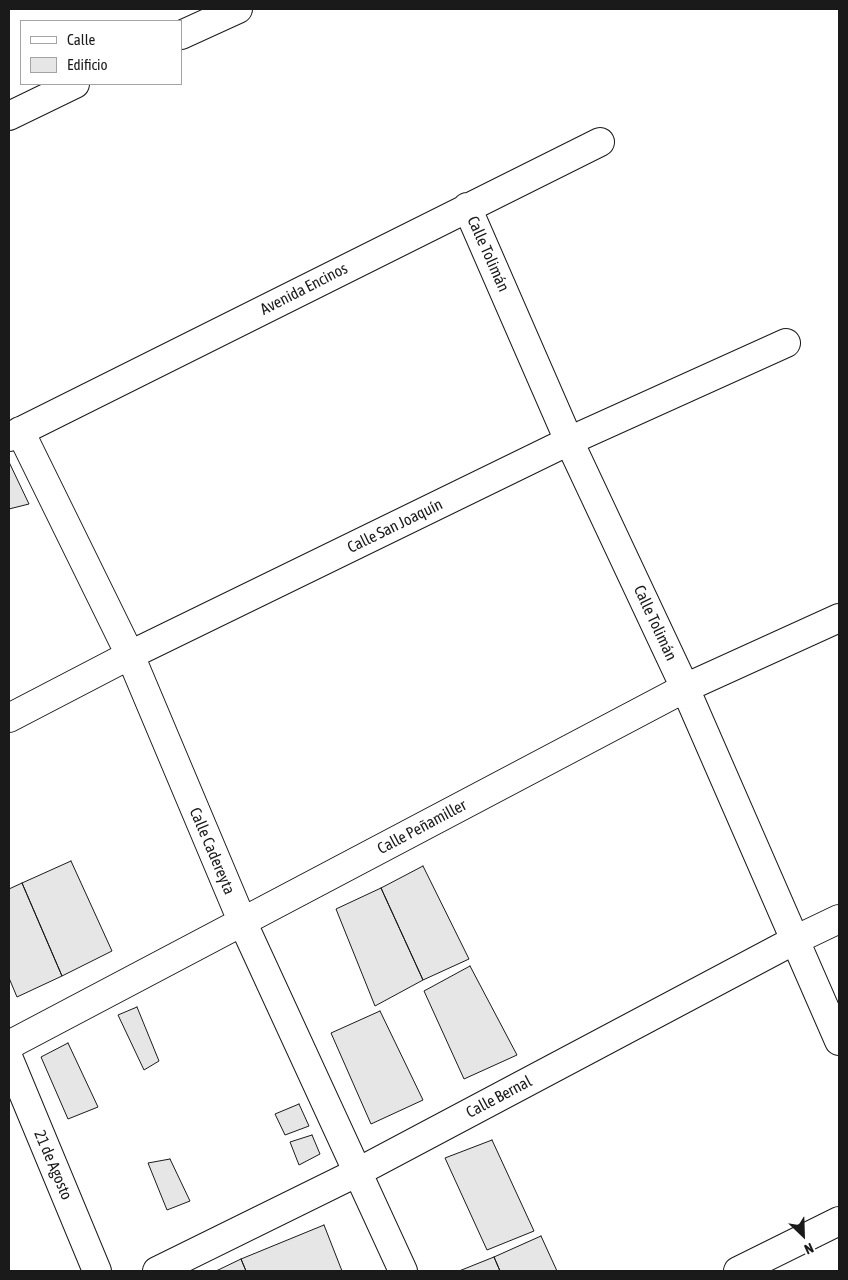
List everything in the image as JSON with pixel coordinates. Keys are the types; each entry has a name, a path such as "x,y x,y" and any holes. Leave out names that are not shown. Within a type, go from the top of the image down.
{"street":[{"path":"182,35 238,9"},
{"path":"9,116 73,85"},
{"name":"Avenida Encinos","path":"14,434 600,142"},
{"name":"Calle Tolimán","path":"467,207 569,441 685,688 839,1042"},
{"name":"Calle San Joaquín","path":"9,718 130,655 569,441 786,343"},
{"name":"Calle Cadereyta","path":"14,434 130,655 242,921 356,1173 403,1271"},
{"name":"Calle Peñamiller","path":"9,1045 685,688 839,618"},
{"name":"Calle Bernal","path":"157,1271 356,1173 794,940 839,919"},
{"name":"21 de Agosto","path":"9,1058 97,1271"},
{"path":"738,1271 839,1221"}],"building":[{"path":"9,462 29,504 9,509"},
{"path":"71,861 112,951 62,976 22,883"},
{"path":"423,866 469,959 423,980 381,888"},
{"path":"22,883 62,976 17,997 9,978 9,889"},
{"path":"381,888 423,980 375,1006 336,909"},
{"path":"470,966 517,1055 464,1079 424,991"},
{"path":"137,1007 159,1061 144,1070 118,1015"},
{"path":"380,1011 423,1100 371,1124 331,1033"},
{"path":"68,1043 98,1107 68,1119 41,1057"},
{"path":"299,1104 309,1126 285,1135 275,1114"},
{"path":"312,1135 320,1154 299,1165 290,1142"},
{"path":"492,1140 534,1231 487,1250 445,1158"},
{"path":"170,1159 190,1201 167,1210 148,1163"},
{"path":"324,1225 342,1271 246,1271 241,1259"},
{"path":"541,1236 557,1271 500,1271 494,1257"},
{"path":"494,1257 500,1271 459,1271"},
{"path":"241,1259 246,1271 216,1271"}]}
